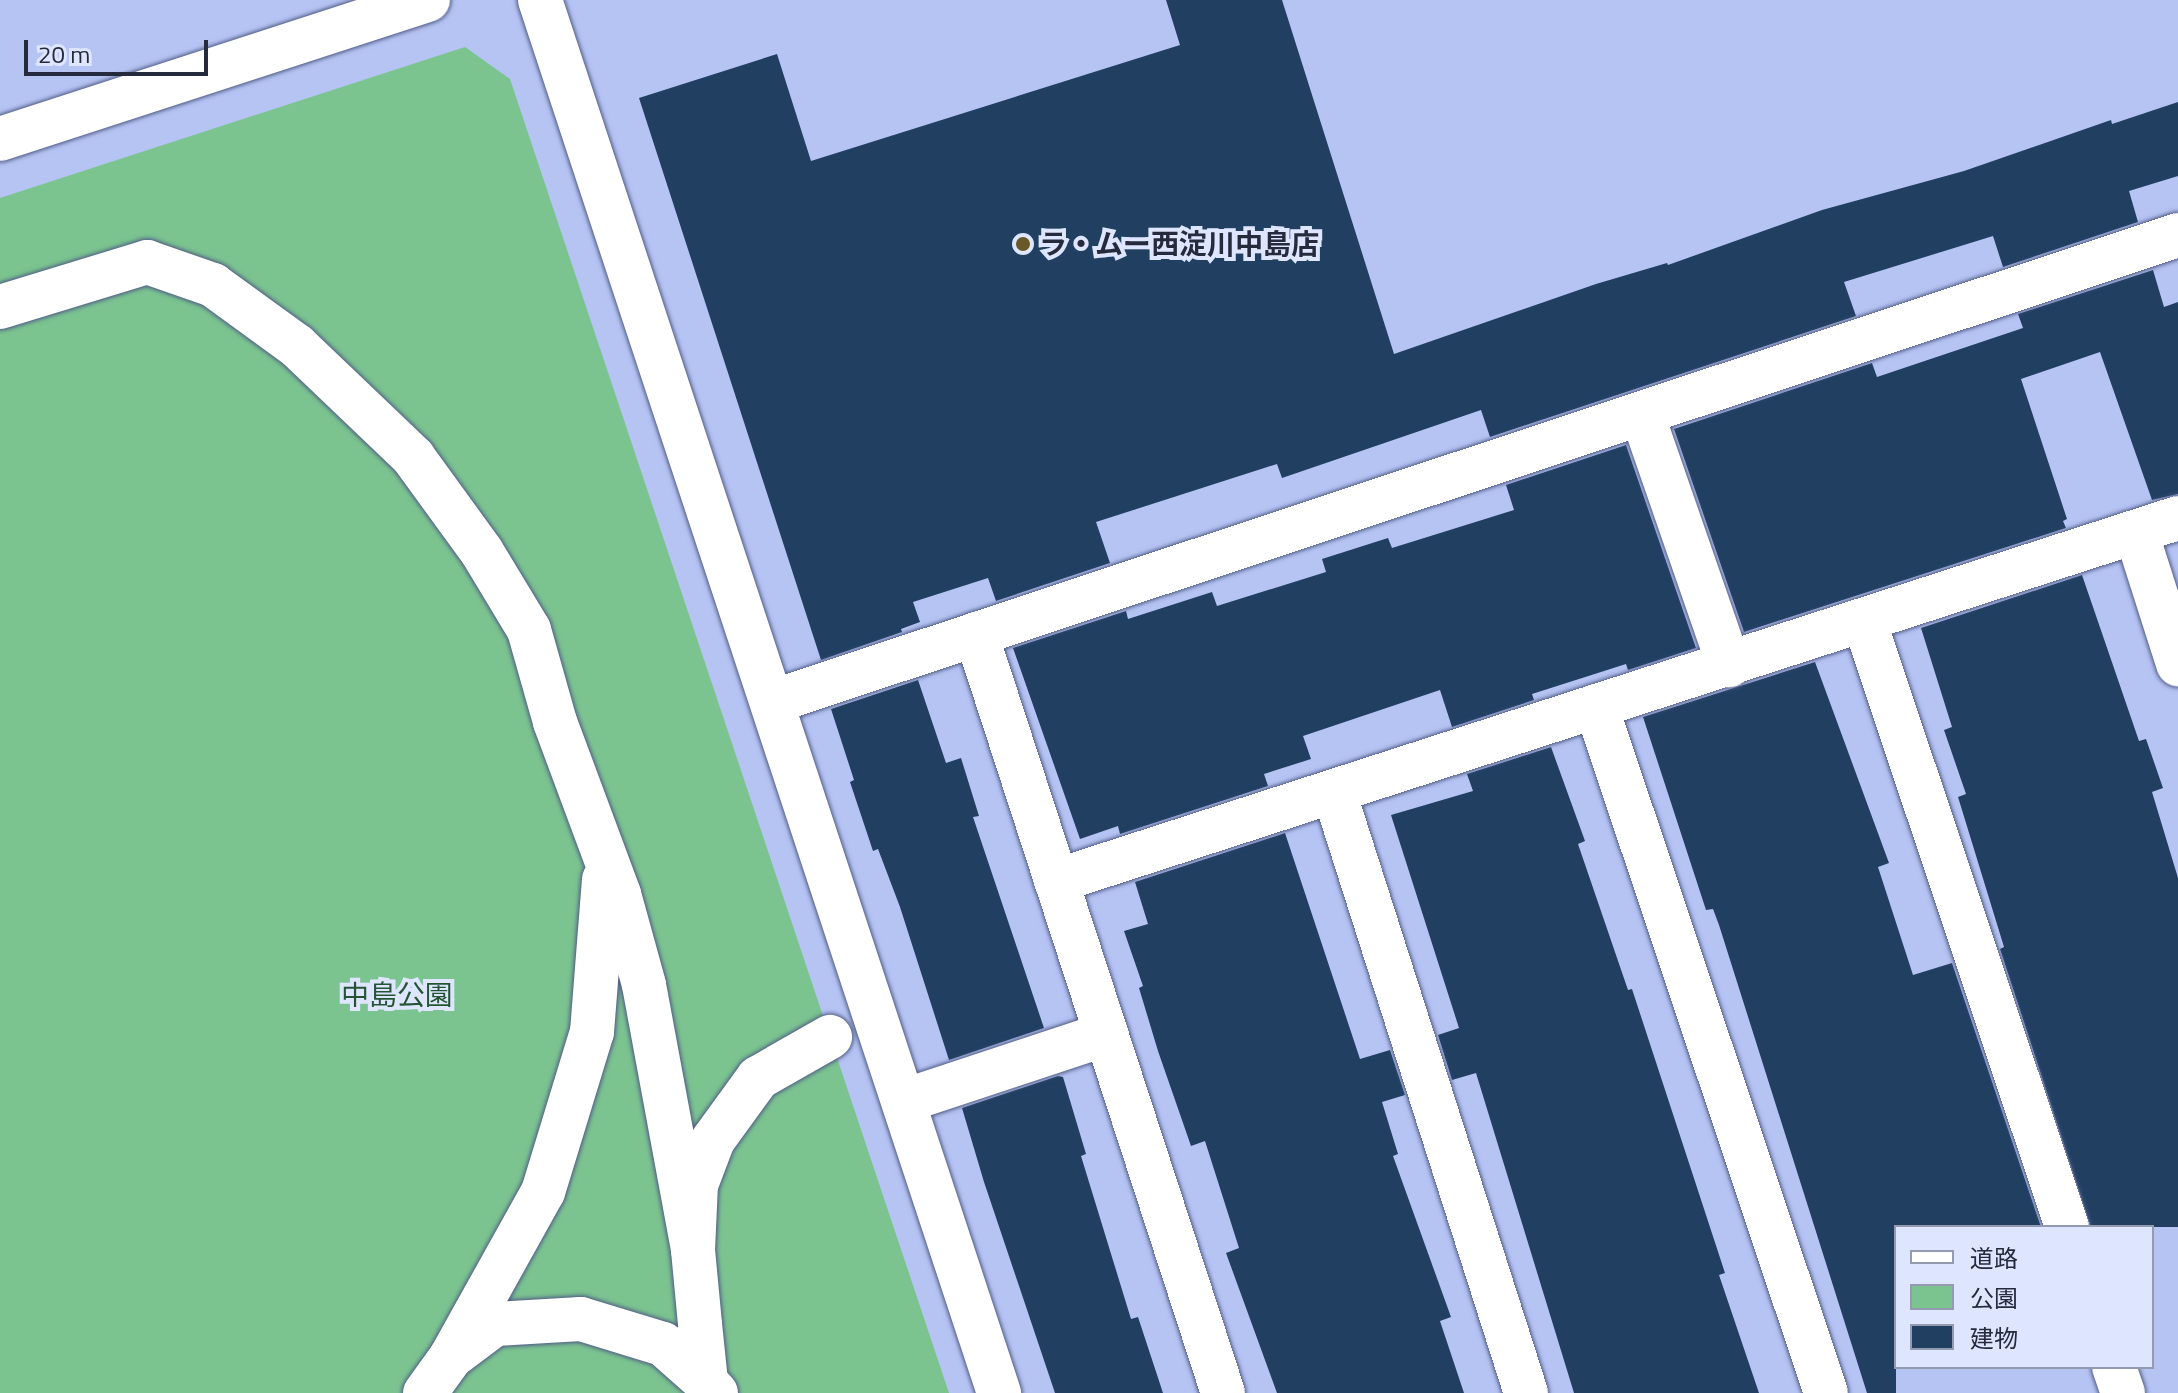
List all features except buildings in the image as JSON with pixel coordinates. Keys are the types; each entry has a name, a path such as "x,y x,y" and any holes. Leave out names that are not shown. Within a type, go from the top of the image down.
{"street":[{"path":"0,139 428,0"},
{"path":"540,0 999,1393"},
{"path":"772,702 2178,235"},
{"path":"0,307 147,262 213,285 297,346 413,457 482,552 529,630 555,722 606,858 644,985 693,1250 711,1387"},
{"path":"1642,414 1729,665"},
{"path":"1056,881 2178,518"},
{"path":"2136,532 2178,664"},
{"path":"1864,620 2066,1225"},
{"path":"976,634 1223,1393"},
{"path":"1596,706 1826,1393"},
{"path":"1334,792 1526,1393"},
{"path":"425,1393 451,1357 543,1192 592,1032 606,858"},
{"path":"904,1101 1106,1034"},
{"path":"693,1250 696,1185 713,1140 758,1078 830,1037"},
{"path":"451,1357 495,1324 581,1319 663,1344 711,1387"},
{"path":"2115,1369 2123,1393"}],"green space":[{"name":"中島公園","path":"465,47 510,79 949,1393 0,1393 0,198"}],"place":[{"name":"ラ・ムー西淀川中島店","path":"1023,244"}]}
